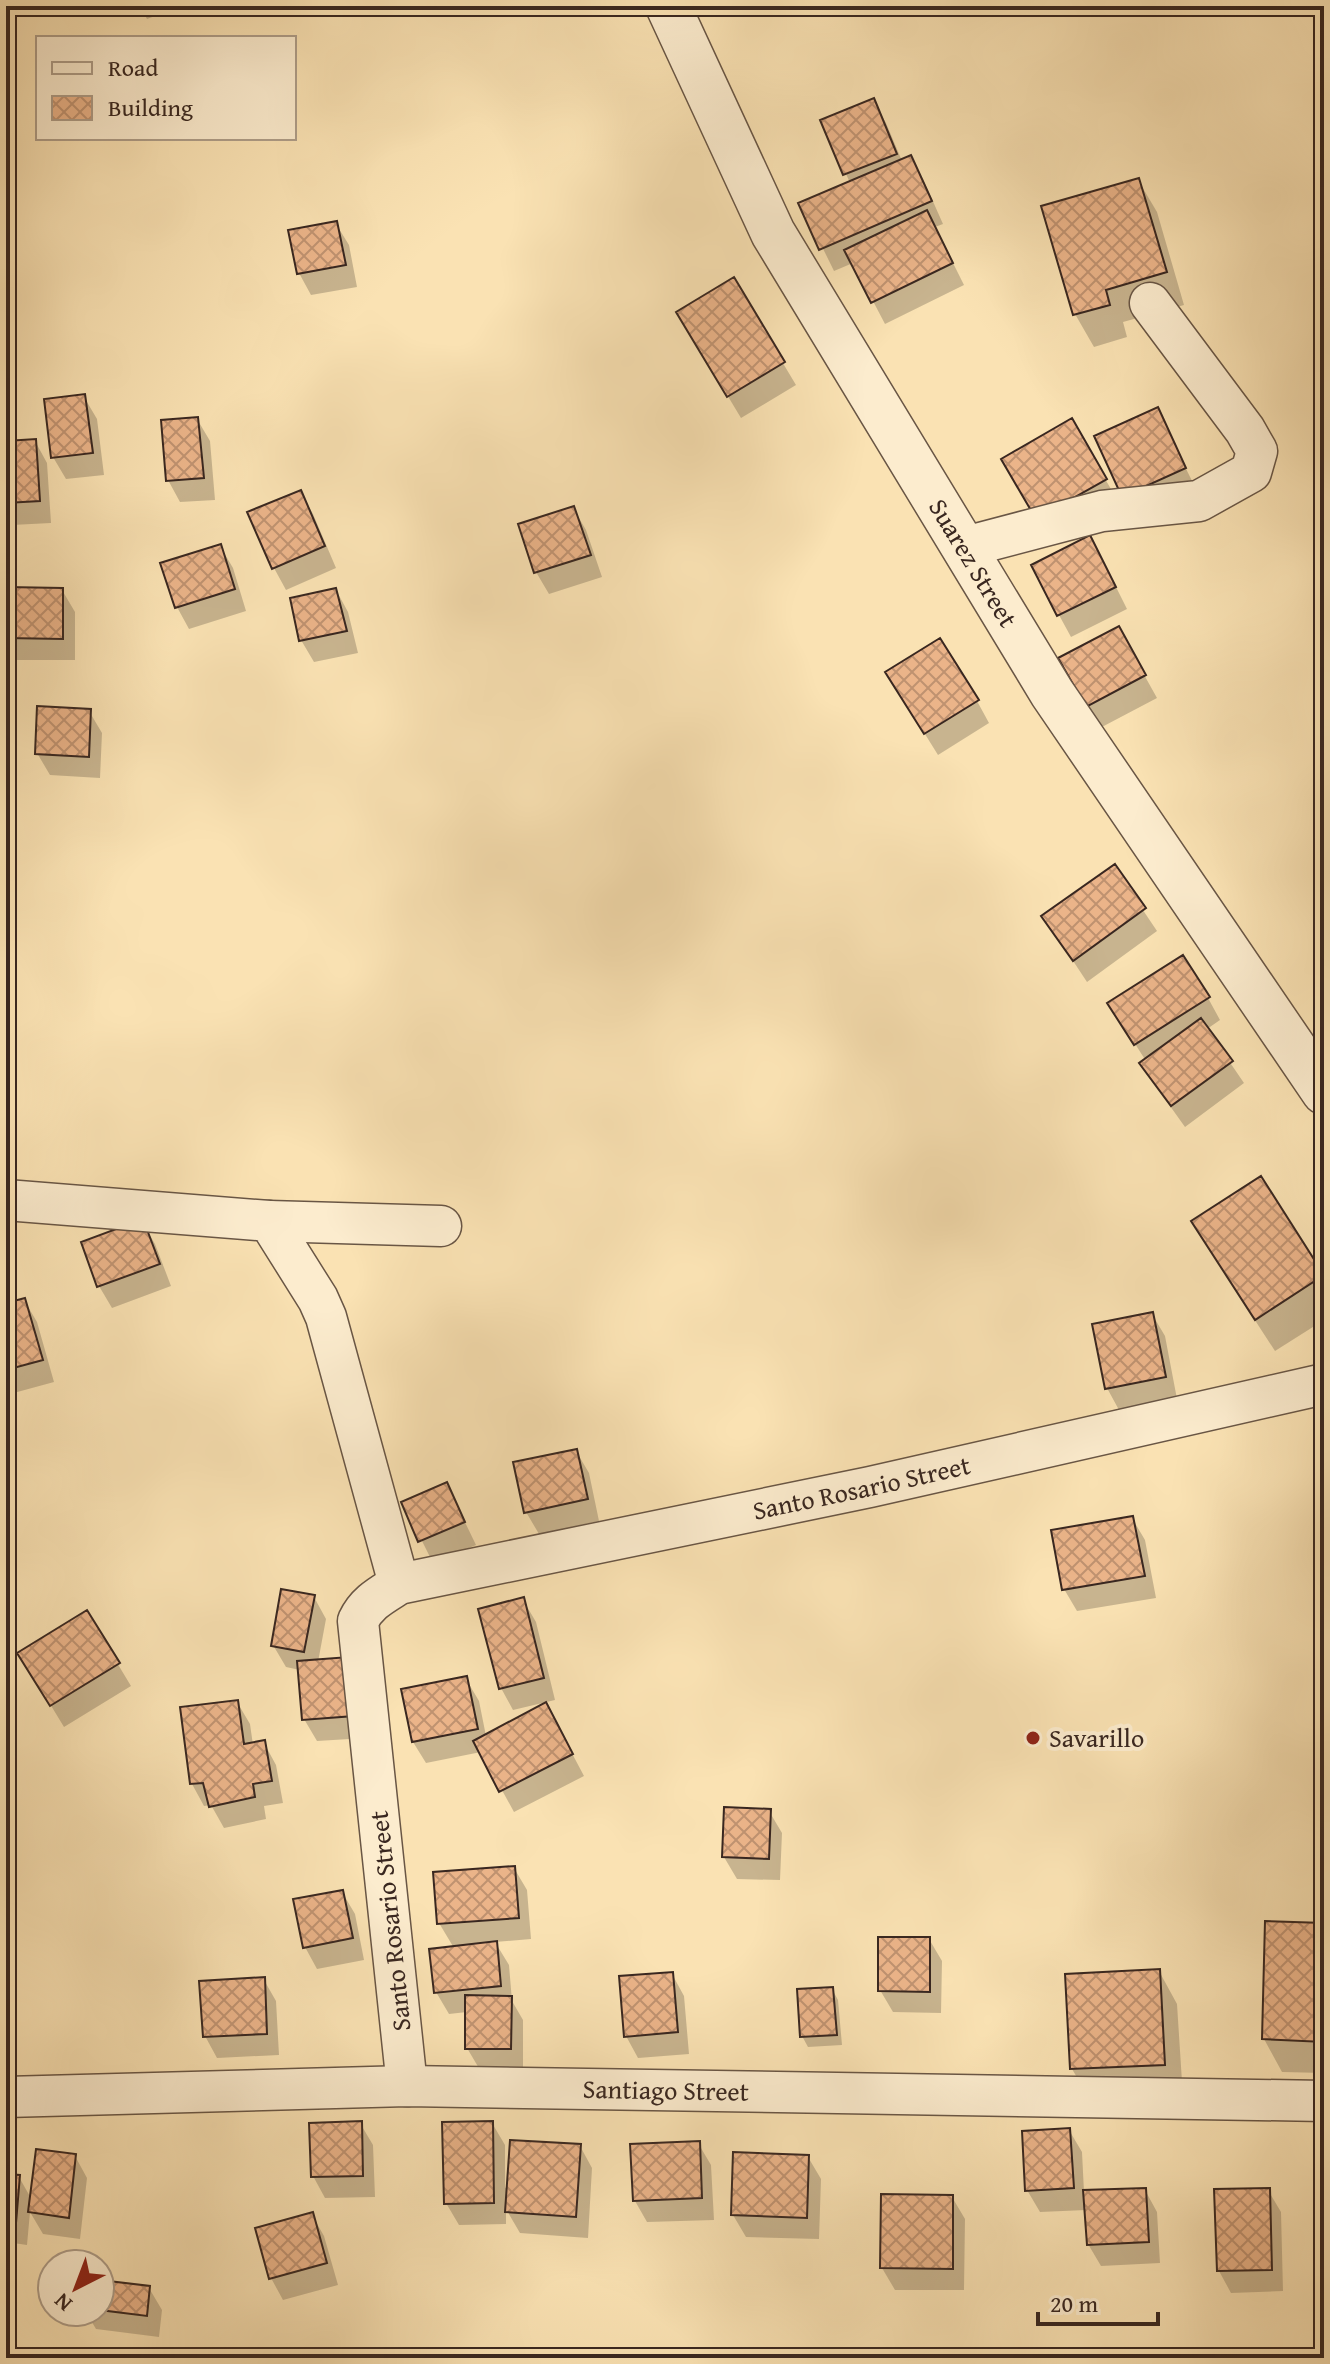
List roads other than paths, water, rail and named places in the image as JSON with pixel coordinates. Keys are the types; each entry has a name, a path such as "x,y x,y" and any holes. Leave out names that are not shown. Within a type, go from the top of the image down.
{"street":[{"name":"Suarez Street","path":"668,6 773,233 1052,693 1324,1092"},
{"path":"965,547 1102,511 1199,501 1251,472 1257,451 1245,430 1150,303"},
{"path":"6,1200 269,1221 441,1226"},
{"path":"269,1221 326,1317 399,1584"},
{"name":"Santo Rosario Street","path":"407,2086 358,1621 364,1608 399,1584 870,1487 1324,1384"},
{"name":"Santiago Street","path":"6,2097 407,2086 1324,2101"}],"place":[{"name":"Savarillo","path":"1033,1738"}]}
